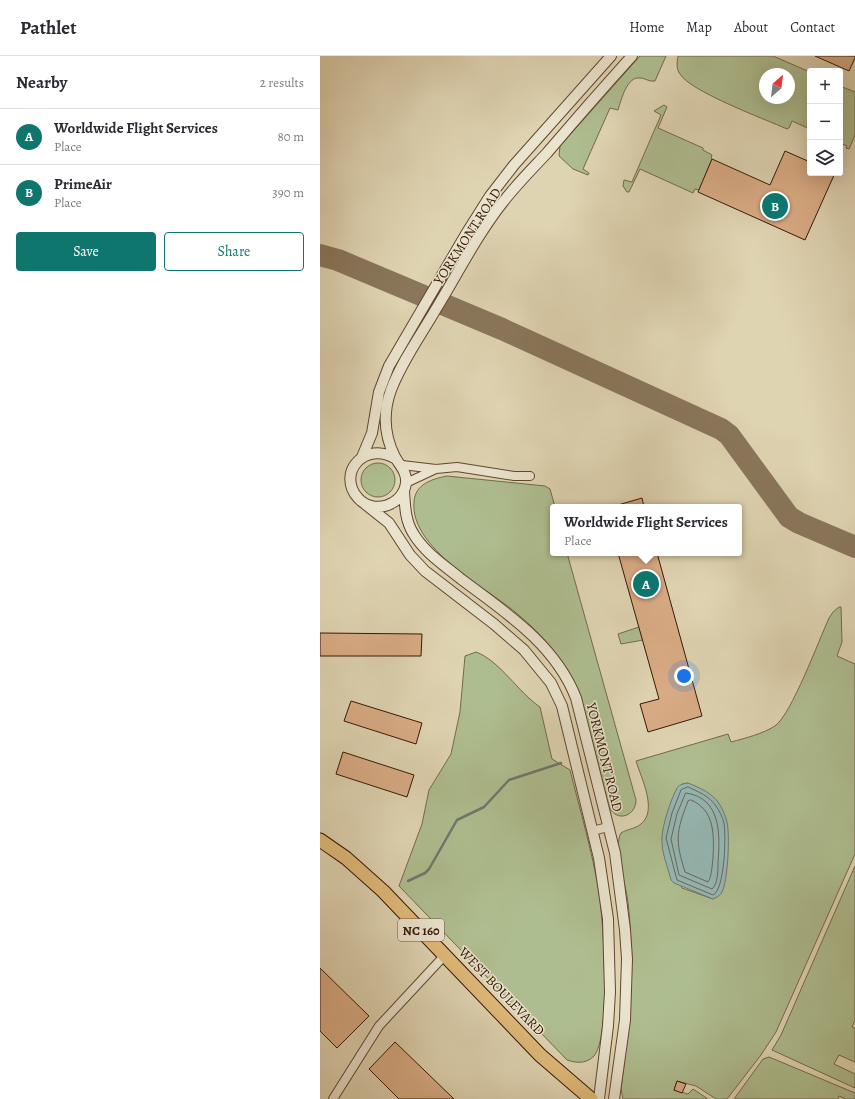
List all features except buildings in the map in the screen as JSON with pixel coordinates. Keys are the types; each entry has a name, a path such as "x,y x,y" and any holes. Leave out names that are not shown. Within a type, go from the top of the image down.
{"main road":[{"name":"WEST BOULEVARD","path":"320,840 346,858 384,891 540,1055 591,1099"}],"street":[{"name":"YORKMONT ROAD","path":"599,1099 608,1026 610,962 604,888 562,706 551,684 532,658 516,643 425,571 410,555 389,523 358,498 353,491 351,482 355,464 362,457 372,433 379,392 389,366 466,234 490,196 514,165 611,56"},
{"name":"YORKMONT ROAD","path":"614,1099 625,1020 627,959 620,884 608,827 576,698 566,675 551,654 529,632 445,566 424,547 409,525 405,474 386,430 387,407 391,390 405,360 478,240 503,203 632,56"},
{"path":"362,457 370,453 379,452 388,454 399,462 436,469 457,467 514,476 530,476"},
{"path":"365,504 374,507 383,507 391,504 398,499 405,487 436,469"},
{"path":"592,831 608,827"},
{"path":"333,1099 379,1026 445,955"}],"green space":[{"path":"640,56 666,56 655,81 635,78 625,90 618,110 610,108 583,169 589,173 588,175 573,169 559,156 560,146"},
{"path":"678,56 773,56 807,71 807,128 792,121 787,129 713,97 687,81 680,74 677,68"},
{"path":"843,87 855,92 855,135 849,149 846,148 847,146 843,144"},
{"path":"664,105 667,107 658,128 703,148 703,150 712,155 712,159 699,190 695,189 693,193 640,169 629,192 627,192 623,186 624,180 632,182 661,115 654,111"},
{"path":"378,463 390,468 395,480 390,492 378,497 366,492 361,480 366,468"},
{"path":"447,476 545,486 550,489 554,504 550,504 550,556 568,556 636,800 633,810 626,816 617,815 612,812 609,807 590,734 578,698 562,663 547,642 515,612 451,564 436,550 424,535 416,519 414,502 415,496 417,491 425,483"},
{"path":"841,607 842,642 837,656 855,664 855,854 776,1032 761,1055 727,1099 716,1099 696,1086 677,1081 674,1090 688,1094 693,1089 708,1099 623,1099 621,1089 629,1019 631,949 628,902 618,847 621,833 641,824 646,818 648,811 647,794 636,761 728,734 731,742 759,734 775,726 782,719 789,708 833,612","holes":["688,783 713,899 682,888 662,838 668,812 678,788 682,784"]},
{"path":"639,627 643,640 621,644 618,634"},
{"path":"476,652 493,662 540,707 552,759 570,770 599,892 604,951 605,978 603,1027 599,1046 593,1057 584,1062 567,1060 399,886 422,824 429,790 451,754 460,712 465,656"},
{"path":"855,866 855,1020 852,1027 855,1028 855,1062 839,1055 834,1064 855,1074 855,1088 772,1050 781,1035"},
{"path":"769,1057 855,1093 855,1099 846,1099 839,1096 838,1099 734,1099 763,1059"}],"water":[{"path":"688,783 706,791 714,797 721,807 727,822 728,847 726,878 721,893 713,899 674,883 671,880 664,854 662,833 670,805 677,788 680,785"}],"waterway":[{"path":"408,881 425,873 429,869 457,820 484,807 509,780 561,763"}],"taxiway":[{"path":"320,255 338,260 502,329 721,429 729,435 789,517 799,523 855,547"}],"place":[{"name":"PrimeAir","path":"775,206"},
{"name":"Worldwide Flight Services","path":"646,584"}]}
